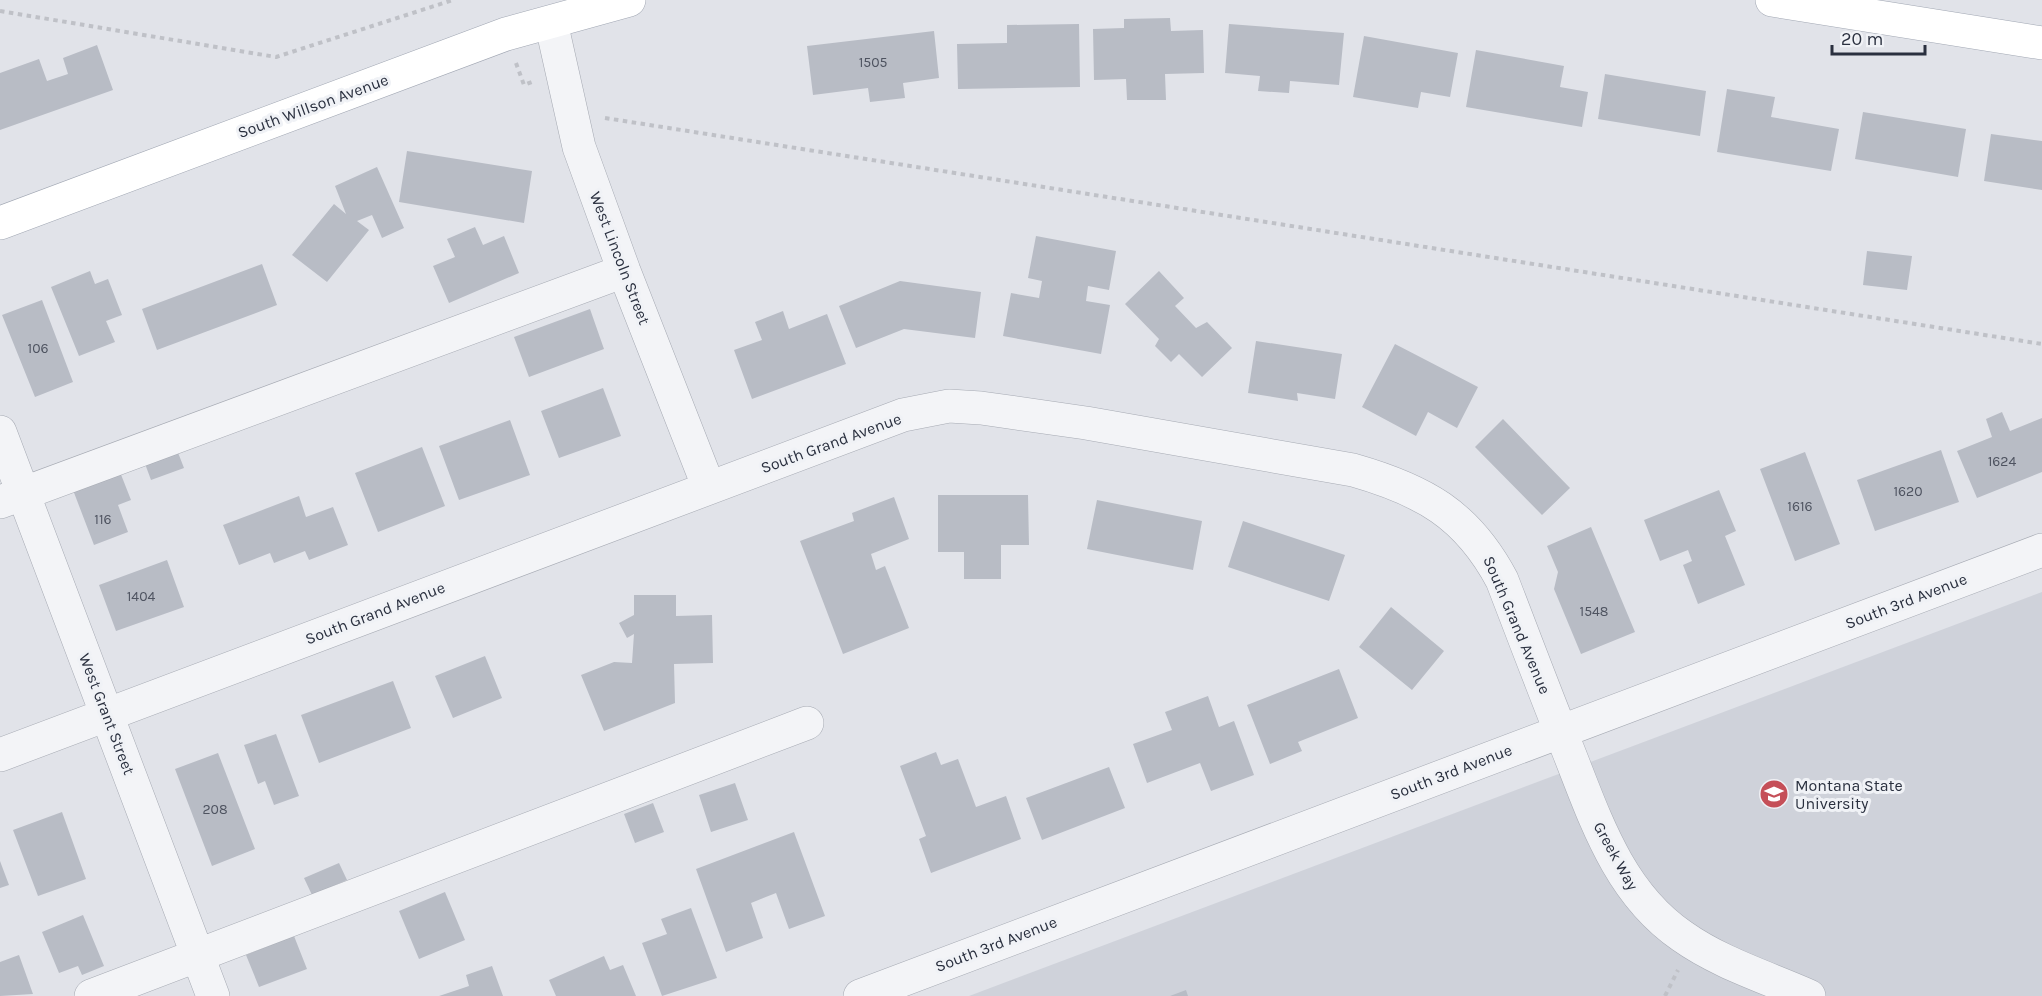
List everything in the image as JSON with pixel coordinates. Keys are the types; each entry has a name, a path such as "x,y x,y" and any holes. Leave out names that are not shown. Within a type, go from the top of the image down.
{"main road":[{"name":"South Willson Avenue","path":"0,223 506,34 629,0"},
{"path":"1772,0 2042,43"}],"street":[{"name":"West Lincoln Street","path":"551,22 579,147 709,488"},
{"path":"12,498 624,270"},
{"name":"South Grand Avenue","path":"0,755 903,415 949,406 981,408 1086,423 1353,470 1386,480 1426,497 1456,519 1486,550 1502,580 1560,730"},
{"name":"West Grant Street","path":"0,432 12,498 107,714 213,996"},
{"name":"South 3rd Avenue","path":"860,996 2042,550"},
{"path":"91,996 807,723"},
{"name":"Greek Way","path":"1560,730 1614,860 1632,889 1654,914 1680,936 1714,957 1809,996"}],"path":[{"path":"0,11 276,57 453,0"},
{"path":"517,66 524,85 542,78 603,117 2042,344"}],"shaded area":[{"name":"Montana State University","path":"2042,592 2042,996 969,996"}],"building":[{"path":"1170,18 1171,31 1203,30 1204,73 1165,74 1166,100 1127,100 1126,79 1094,80 1093,29 1124,28 1124,19"},
{"path":"1079,24 1080,87 958,89 957,44 1007,43 1007,25"},
{"path":"1229,24 1344,33 1339,85 1290,81 1289,93 1258,91 1260,76 1225,73"},
{"path":"934,31 939,78 903,83 905,98 870,102 868,88 813,95 807,46"},
{"path":"1364,36 1458,53 1450,97 1421,92 1418,108 1353,97"},
{"path":"97,45 113,90 0,130 0,73 39,59 47,81 68,74 63,58"},
{"path":"1476,50 1564,66 1560,87 1588,92 1582,127 1466,107"},
{"path":"1605,74 1706,91 1700,136 1598,119"},
{"path":"1727,89 1775,97 1771,117 1839,129 1831,171 1717,152"},
{"path":"1863,112 1966,129 1958,177 1855,159"},
{"path":"1991,134 2042,141 2042,190 1984,181"},
{"path":"407,151 532,171 524,223 399,202"},
{"path":"377,167 404,228 382,238 372,215 357,221 369,230 327,282 292,255 334,204 346,214 335,186"},
{"path":"475,227 483,245 504,236 519,273 449,303 433,266 455,257 447,239"},
{"path":"1036,236 1116,251 1109,290 1088,286 1086,301 1110,305 1101,354 1003,336 1011,293 1039,298 1042,281 1028,278"},
{"path":"1867,251 1912,256 1907,290 1863,285"},
{"path":"262,264 277,305 157,350 142,309"},
{"path":"90,271 95,284 108,279 122,315 106,321 115,342 79,356 51,287"},
{"path":"1159,271 1184,298 1175,306 1196,328 1207,322 1232,348 1202,377 1179,354 1171,362 1155,346 1159,339 1125,304"},
{"path":"900,281 981,292 975,338 904,329 856,348 839,306"},
{"path":"42,300 73,382 35,397 2,315"},
{"path":"590,309 604,349 529,377 514,337"},
{"path":"783,311 789,329 827,314 846,364 752,399 734,350 762,340 755,322"},
{"path":"1256,341 1342,354 1335,399 1297,393 1298,401 1248,393"},
{"path":"1395,344 1478,387 1457,428 1428,412 1416,436 1362,407"},
{"path":"603,388 621,436 559,458 541,411"},
{"path":"2002,412 2010,431 2042,418 2042,472 1977,498 1957,451 1992,437 1986,419"},
{"path":"1503,419 1570,488 1542,515 1475,447"},
{"path":"510,420 530,475 459,500 439,446"},
{"path":"422,447 445,506 378,532 355,473"},
{"path":"177,450 184,468 151,480 144,461"},
{"path":"1941,450 1959,502 1875,531 1857,480"},
{"path":"1805,452 1840,544 1795,561 1760,469"},
{"path":"120,472 131,500 118,505 128,532 94,545 73,490"},
{"path":"1719,490 1736,531 1725,536 1745,585 1698,604 1683,565 1692,561 1688,550 1660,561 1644,520"},
{"path":"938,495 1028,495 1029,545 1001,545 1001,579 964,579 964,552 938,552"},
{"path":"299,496 306,517 333,507 348,545 309,560 305,551 274,563 270,553 239,565 223,525"},
{"path":"894,497 909,539 871,554 876,570 885,566 909,628 843,654 800,541 854,521 852,513"},
{"path":"1097,500 1202,521 1193,570 1087,549"},
{"path":"1243,521 1345,555 1329,601 1228,567"},
{"path":"1591,527 1635,632 1581,654 1554,589 1558,572 1547,546"},
{"path":"167,560 184,607 116,631 99,585"},
{"path":"634,595 676,595 676,616 712,615 713,663 674,664 675,703 604,731 581,675 614,662 632,663 634,634 627,638 619,623 634,615"},
{"path":"1391,607 1444,651 1412,690 1359,647"},
{"path":"485,656 502,698 453,718 435,676"},
{"path":"1339,669 1358,718 1298,742 1302,751 1270,764 1247,705"},
{"path":"393,681 411,728 319,763 301,715"},
{"path":"1208,696 1219,727 1234,721 1254,775 1211,791 1200,763 1147,783 1133,744 1172,730 1165,712"},
{"path":"276,734 299,796 274,805 265,781 258,784 244,745"},
{"path":"936,752 941,765 958,759 976,807 1006,796 1021,839 931,873 919,839 926,836 900,766"},
{"path":"218,753 255,849 212,866 175,769"},
{"path":"1109,767 1125,808 1042,840 1026,798"},
{"path":"735,783 748,820 711,832 699,795"},
{"path":"653,803 664,832 635,843 624,814"},
{"path":"62,812 86,879 38,896 13,830"},
{"path":"794,832 825,916 789,929 776,893 751,903 763,938 726,952 696,869"},
{"path":"0,861 9,885 0,888"},
{"path":"339,863 347,880 312,895 304,878"},
{"path":"445,892 465,940 419,959 399,911"},
{"path":"691,908 717,978 662,996 642,943 667,934 661,919"},
{"path":"83,915 104,966 82,975 78,966 59,973 42,932"},
{"path":"294,936 307,969 259,987 246,955"},
{"path":"19,955 33,994 0,996 0,962"},
{"path":"604,956 610,970 623,965 636,996 556,996 549,980"},
{"path":"492,966 503,996 439,996 469,986 466,975"},
{"path":"1186,990 1188,996 1170,996"}],"place":[{"name":"Montana State University","path":"1774,794"}]}
